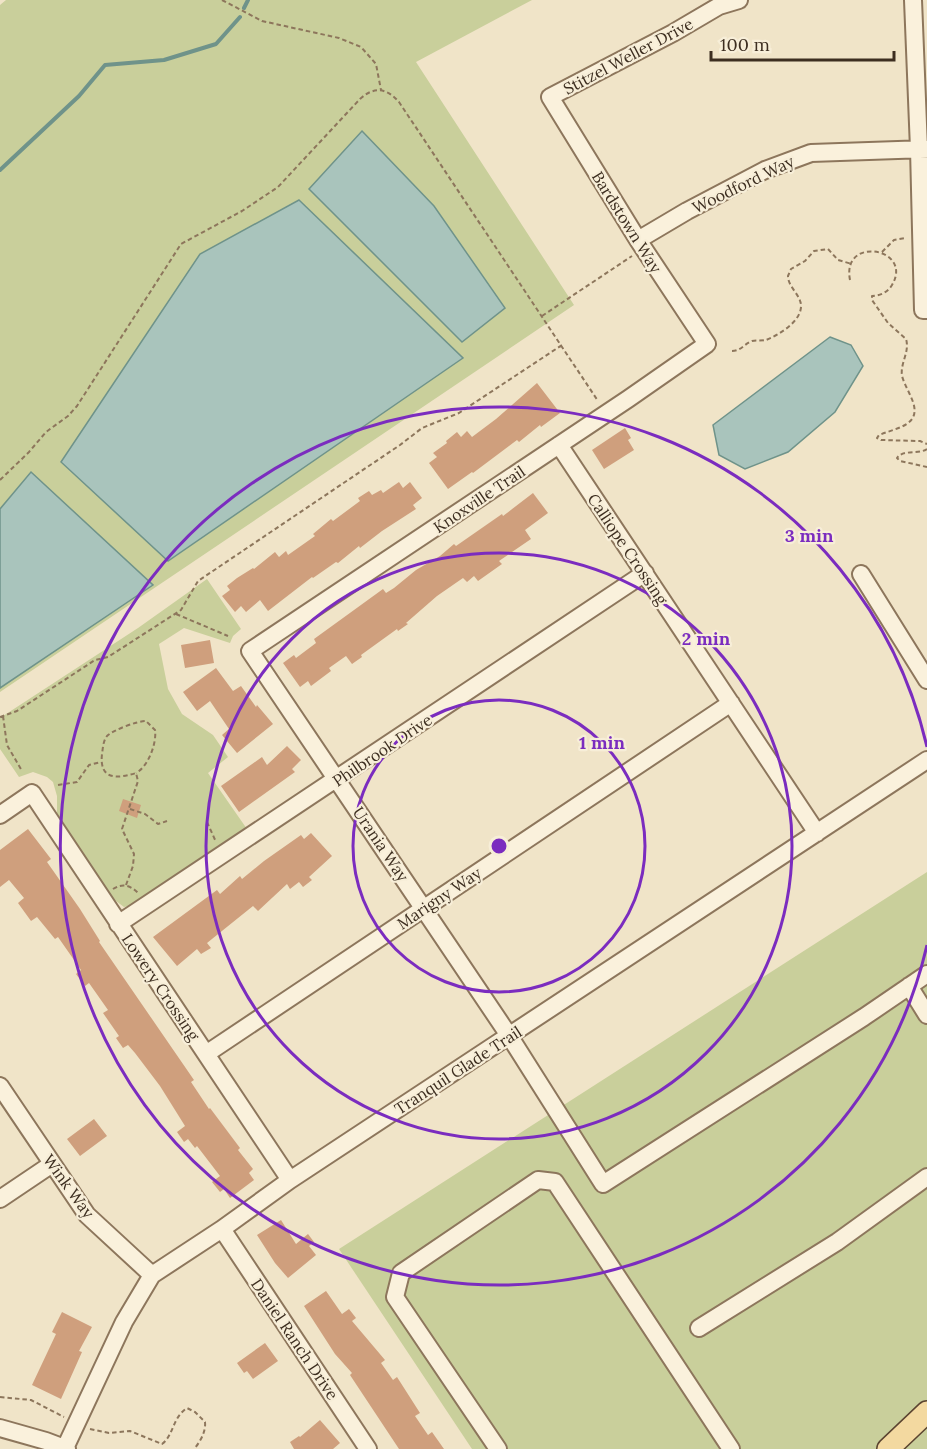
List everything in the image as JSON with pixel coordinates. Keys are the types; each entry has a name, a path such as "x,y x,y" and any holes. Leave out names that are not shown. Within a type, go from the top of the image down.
{"main road":[{"path":"888,1449 927,1412"}],"street":[{"name":"Stitzel Weller Drive","path":"550,97 673,33 719,6 739,0"},
{"path":"913,0 923,149 925,310"},
{"name":"Bardstown Way","path":"550,97 635,248 707,344"},
{"name":"Woodford Way","path":"635,248 687,211 782,162 811,153 923,149"},
{"name":"Knoxville Trail","path":"250,651 559,446 707,344"},
{"name":"Calliope Crossing","path":"559,446 817,832"},
{"name":"Philbrook Drive","path":"118,924 338,780 645,573"},
{"path":"861,574 927,680"},
{"name":"Urania Way","path":"250,651 510,1037 603,1184 909,986"},
{"name":"Marigny Way","path":"206,1054 731,703"},
{"name":"Tranquil Glade Trail","path":"66,1449 124,1322 152,1275 222,1229 290,1180 927,760"},
{"name":"Lowery Crossing","path":"0,815 32,793 290,1180"},
{"path":"927,974 909,986 927,1016"},
{"name":"Wink Way","path":"0,1086 87,1215 152,1275"},
{"path":"0,1199 52,1164"},
{"path":"699,1328 837,1242 927,1177"},
{"path":"498,1449 395,1297 400,1273 538,1180 555,1182 731,1449"},
{"name":"Daniel Ranch Drive","path":"222,1229 368,1449"},
{"path":"0,1428 66,1449"}],"path":[{"path":"222,0 262,21 339,38 361,47 376,64 381,90"},
{"path":"0,480 46,432 68,416 77,406 181,243 242,211 278,187 360,99 368,92 381,90 393,95 399,102 600,403"},
{"path":"882,252 894,240 906,238"},
{"path":"542,316 635,248"},
{"path":"732,351 738,351 750,342 765,340 782,331 797,318 800,311 800,299 790,285 788,276 791,269 806,261 814,251 828,249 838,260 852,264"},
{"path":"850,280 852,264 860,254 867,251 882,252 893,262 896,276 890,289 872,296 872,300 888,323 902,333 906,339 908,345 902,378 915,407 915,417 908,423 879,435 877,438 920,441 927,447 923,452 899,455 897,458 900,461 927,467"},
{"path":"22,771 7,745 2,717 17,711 95,660 108,657 181,610 198,581 422,428 459,413 562,345"},
{"path":"175,613 228,636"},
{"path":"146,721 155,730 155,741 147,764 136,773 115,778 105,772 101,762 103,743 108,736 135,722 146,721"},
{"path":"58,785 77,782 89,765 101,762"},
{"path":"126,885 134,854 122,829 138,788 136,773"},
{"path":"130,809 145,814 158,824 167,821"},
{"path":"207,822 217,845"},
{"path":"111,890 117,886 126,885 141,896"},
{"path":"0,1397 31,1400 69,1419"},
{"path":"87,1428 99,1432 129,1431 162,1443 168,1438 180,1413 190,1408 202,1418 206,1428 194,1449"}],"green space":[{"path":"6,0 532,0 416,62 574,305 0,692 0,5"},
{"path":"207,579 241,629 233,636 230,643 184,628 159,644 168,689 182,714 213,735 228,757 208,773 247,829 134,905 124,907 112,898 57,813 57,796 53,782 33,772 19,777 0,749 0,718 138,628"},
{"path":"927,872 927,1449 472,1449 339,1249"}],"water":[{"path":"362,131 434,206 505,308 462,342 309,189"},
{"path":"299,200 463,358 168,561 61,462 200,254"},
{"path":"830,337 851,345 863,366 835,412 788,452 745,469 719,455 713,425"},
{"path":"31,472 153,585 0,688 0,509"}],"building":[{"path":"537,383 560,413 519,442 517,440 448,489 429,463 437,457 433,453 457,432 461,437 467,431 472,437"},
{"path":"625,428 634,450 604,469 592,450"},
{"path":"399,482 403,488 410,482 422,498 413,505 416,509 360,548 359,546 338,563 336,562 312,577 268,611 260,600 246,612 241,606 235,612 222,596 230,590 227,586 237,578 254,569 275,552 279,557 286,551 288,555 315,536 313,534 331,519 333,521 360,501 358,498 369,491 372,495 381,490 383,493"},
{"path":"533,493 548,513 525,530 531,539 499,561 502,564 478,581 474,576 467,582 463,578 437,596 406,623 408,624 398,631 397,629 352,664 346,656 329,668 331,671 311,686 308,681 300,687 283,663 294,655 296,658 316,643 314,639 383,589 386,593 394,588 454,544 456,546 502,514 503,516"},
{"path":"210,640 214,663 185,668 181,645"},
{"path":"216,668 233,691 241,686 256,707 257,705 273,724 237,753 222,735 229,729 210,701 197,711 183,692"},
{"path":"287,746 301,760 292,769 295,772 239,812 221,786 262,757 267,765"},
{"path":"123,799 141,805 137,818 119,811"},
{"path":"28,829 51,859 47,862 80,909 99,942 194,1080 191,1082 253,1169 249,1173 254,1180 230,1198 224,1189 220,1192 212,1182 220,1176 197,1146 195,1148 188,1139 184,1142 177,1132 185,1126 160,1086 135,1053 128,1045 123,1048 116,1038 119,1036 103,1013 108,1010 89,983 85,986 76,974 81,970 58,937 55,939 37,917 31,921 18,903 24,898 9,880 0,887 0,850"},
{"path":"311,833 332,856 309,877 312,880 303,887 299,882 290,889 287,884 258,911 253,906 207,943 211,948 201,954 197,949 177,966 153,937 217,890 220,894 240,876 242,879 301,835 304,839"},
{"path":"94,1119 107,1136 80,1156 67,1139"},
{"path":"281,1220 296,1244 308,1234 314,1242 309,1246 316,1255 288,1278 257,1235"},
{"path":"326,1291 342,1314 349,1309 356,1318 352,1321 385,1360 381,1363 393,1380 397,1377 420,1413 415,1416 428,1435 432,1432 444,1449 399,1449 350,1375 352,1373 335,1354 304,1306"},
{"path":"62,1312 92,1327 79,1351 82,1352 61,1399 32,1385 56,1334 52,1332"},
{"path":"265,1343 278,1361 253,1379 247,1371 244,1373 237,1363"},
{"path":"320,1420 340,1443 333,1449 294,1449 290,1442 300,1437"}],"waterway":[{"path":"244,8 248,0"},
{"path":"0,170 79,96 105,65 164,60 216,44 240,17"}]}
